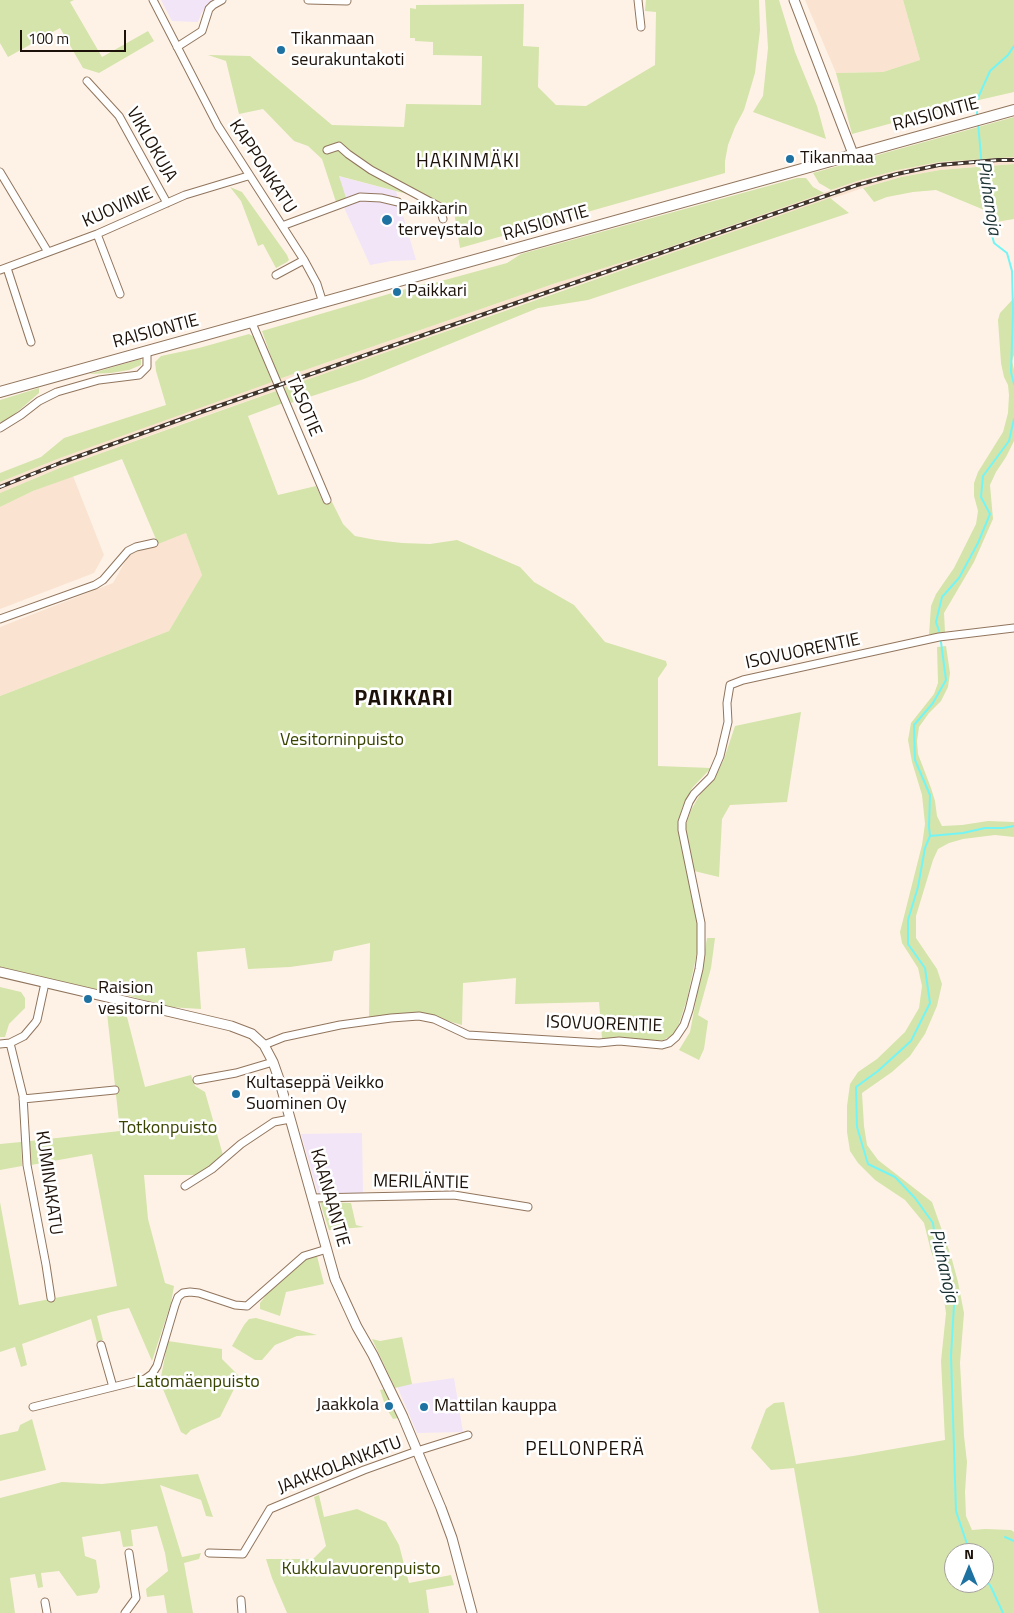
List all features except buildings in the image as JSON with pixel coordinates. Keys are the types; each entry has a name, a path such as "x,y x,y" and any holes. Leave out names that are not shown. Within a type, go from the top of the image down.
{"main road":[{"name":"RAISIONTIE","path":"0,392 1014,110"}],"street":[{"name":"KAPPONKATU","path":"153,0 218,126 248,176 304,260 317,284 323,303"},
{"path":"177,47 202,31 209,9 222,0"},
{"path":"308,0 347,2"},
{"path":"638,0 640,27"},
{"path":"794,0 853,154"},
{"name":"VIKLOKUJA","path":"87,81 119,116 166,203"},
{"path":"327,150 340,146 348,154 386,179 440,207 443,219"},
{"path":"0,172 48,252"},
{"name":"KUOVINIE","path":"4,269 97,234 202,189 248,176"},
{"path":"282,226 360,197 382,198 398,202"},
{"path":"97,234 120,294"},
{"path":"276,275 304,260"},
{"path":"4,269 31,342"},
{"name":"TASOTIE","path":"252,323 327,500"},
{"path":"0,428 39,401 57,392 98,380 139,374 147,367 147,352"},
{"path":"0,619 95,585 103,580 128,551 154,543"},
{"name":"ISOVUORENTIE","path":"264,1045 284,1037 340,1025 420,1016 468,1035 599,1043 619,1040 662,1045 669,1042 680,1031 689,1010 701,954 701,923 682,822 689,802 694,794 711,777 720,756 728,722 730,685 743,680 939,637 1014,628"},
{"name":"KAANAANTIE","path":"0,972 232,1026 252,1034 264,1045 273,1062 335,1279 389,1388 441,1508 452,1538 472,1613"},
{"path":"0,1044 24,1036 37,1020 45,983"},
{"name":"KUMINAKATU","path":"10,1042 23,1099 27,1165 51,1298"},
{"path":"197,1080 236,1073 273,1062"},
{"path":"23,1099 115,1090"},
{"path":"185,1186 212,1169 241,1144 274,1122 290,1119"},
{"name":"MERILÄNTIE","path":"313,1198 454,1195 528,1207"},
{"path":"34,1407 113,1388 145,1379 152,1374 178,1297 183,1294 190,1292 235,1305 247,1306 304,1256 327,1249"},
{"path":"101,1344 113,1388"},
{"path":"417,1451 468,1435"},
{"name":"JAAKKOLANKATU","path":"209,1553 243,1554 270,1509 364,1470 417,1451"},
{"path":"125,1613 136,1598 129,1553"},
{"path":"241,1600 242,1613"},
{"path":"45,1602 47,1613"}],"shaded area":[{"path":"161,0 214,0 202,12 198,22 172,21"},
{"path":"805,0 903,0 920,60 883,72 836,73"},
{"path":"1014,157 1014,164 940,170 901,177 863,188 557,292 187,422 62,467 0,493 0,482 181,413 553,284 658,251 857,181 939,162"},
{"path":"338,176 396,191 416,260 391,261 370,265 342,203"},
{"path":"73,476 104,555 94,573 0,609 0,507 33,491"},
{"path":"186,533 202,575 169,631 0,696 0,627 113,583 129,555"},
{"path":"362,1133 363,1193 318,1194 301,1134"},
{"path":"454,1378 463,1432 417,1433 397,1386"}],"green space":[{"path":"0,0 74,0 70,2 102,57 148,31 154,41 99,73 83,68 60,28 8,57 0,43"},
{"path":"646,0 759,0 760,30 755,73 744,110 728,145 725,173 460,248 453,206 339,176 347,201 337,205 322,159 308,146 294,141 263,109 239,114 226,61 208,55 250,56 332,125 404,127 406,104 481,105 482,56 433,55 433,42 415,41 415,38 410,38 410,8 416,9 416,5 524,4 523,46 539,47 538,87 556,105 586,106 655,65 656,12 645,11"},
{"path":"765,0 779,0 795,52 817,106 826,139 753,112 763,96 768,48"},
{"path":"903,0 1014,0 1014,92 852,134 836,73 883,72 920,60"},
{"path":"1014,117 1014,157 939,162 898,170 831,190 819,183 813,173"},
{"path":"1014,164 1014,219 996,222 994,214 936,190 887,197 874,202 863,188 901,177 940,170"},
{"path":"797,178 806,178 813,187 824,193 279,379 262,331 423,284 434,283 507,263 521,254"},
{"path":"230,187 242,192 287,255 289,260 287,262 276,268 263,244 258,246 241,201"},
{"path":"830,198 849,213 588,300 538,308 364,379 291,403 283,388"},
{"path":"1014,298 1014,355 1012,361 1014,370 1014,441 990,485 993,519 974,562 944,613 945,632 929,635 931,606 936,594 954,568 976,524 978,511 974,496 974,483 978,472 1003,432 1008,413 1008,385 1001,363 998,320 1000,313"},
{"path":"249,334 254,337 272,382 60,458 0,482 0,473 41,457 64,438 166,405 155,362 161,356"},
{"path":"141,359 141,365 129,370 89,374"},
{"path":"39,388 39,393 2,425 0,421 0,400"},
{"name":"Vesitorninpuisto","path":"276,391 283,403 248,416 278,495 316,486 323,502 330,498 343,524 355,536 402,543 430,544 457,540 520,567 534,582 574,605 605,642 666,661 667,665 658,678 658,766 711,768 692,788 682,808 679,822 680,837 698,924 698,948 687,999 679,1024 673,1035 654,1042 602,1038 599,1002 515,1004 516,978 463,983 462,1025 427,1015 406,1013 369,1018 370,943 334,951 332,961 290,967 248,969 245,948 197,952 201,1009 168,1007 126,995 112,994 0,967 0,696 169,631 202,575 186,533 158,544 122,459 33,491 0,507 0,493 62,467"},
{"path":"946,646 950,673 948,687 941,701 919,727 917,741 918,754 935,801 937,816 942,826 988,821 1014,822 1014,837 995,835 963,839 938,849 916,916 916,938 937,969 942,984 937,1006 925,1034 910,1056 892,1072 862,1093 864,1126 867,1145 878,1160 932,1202 951,1256 964,1313 960,1363 967,1462 966,1516 972,1530 1011,1530 1014,1532 1014,1613 819,1613 794,1468 771,1470 751,1448 766,1409 774,1403 784,1402 796,1464 945,1440 941,1361 946,1313 941,1279 924,1223 905,1200 875,1180 858,1163 850,1151 847,1132 847,1106 850,1084 858,1072 877,1059 905,1032 919,1008 922,986 918,968 902,943 900,932 922,845 925,824 922,795 912,762 908,740 911,723 934,694 938,683 937,647"},
{"path":"801,712 787,802 730,805 722,819 719,877 694,871 685,827 691,810 702,791 716,775 724,759 735,726"},
{"path":"707,938 715,938 711,968 698,1015 708,1021 704,1049 699,1060 679,1050 690,1032"},
{"path":"0,987 21,992 25,998 25,1008 9,1024 5,1037 0,1037"},
{"name":"Totkonpuisto","path":"107,1013 127,1017 145,1087 191,1075 195,1086 205,1092 223,1155 213,1167 202,1175 144,1175 148,1219 165,1283 174,1286 171,1303 152,1361 129,1308 97,1316 103,1340 97,1342 91,1319 22,1344 27,1365 21,1367 15,1347 0,1352 0,1202 19,1305 117,1286 92,1154 31,1165 30,1141 120,1131"},
{"path":"21,1142 22,1166 0,1170 0,1144"},
{"path":"320,1202 351,1203 356,1225 364,1227 329,1230"},
{"path":"317,1256 324,1284 286,1292 280,1316 260,1309 260,1303 269,1291 304,1260"},
{"path":"256,1318 317,1335 297,1336 275,1345 262,1360 255,1360 232,1346 249,1319"},
{"path":"402,1337 412,1384 395,1388 372,1339 380,1341"},
{"name":"Latomäenpuisto","path":"168,1341 222,1349 222,1359 240,1377 220,1417 191,1430 186,1435 181,1432 160,1382"},
{"path":"389,1388 403,1417 393,1419 386,1408 380,1390"},
{"path":"32,1419 46,1470 0,1481 0,1435 18,1431 20,1425"},
{"path":"198,1474 213,1517 206,1516 201,1500 160,1485 182,1557 201,1553 199,1559 184,1563 193,1613 167,1613 164,1595 147,1597 146,1589 168,1571 157,1526 131,1530 133,1546 123,1547 120,1531 82,1537 85,1556 96,1560 100,1587 97,1593 77,1596 59,1571 41,1573 43,1587 38,1588 35,1574 10,1578 15,1613 0,1613 0,1498 62,1482 102,1484"},
{"name":"Kukkulavuorenpuisto","path":"319,1495 324,1517 357,1509 386,1522 399,1545 409,1583 451,1575 454,1585 426,1590 429,1613 287,1613 266,1559 313,1559 326,1546 314,1497"}],"waterway":[{"name":"Piuhanoja","path":"977,116 977,100 990,71 1008,55 1014,46"},
{"name":"Piuhanoja","path":"978,123 984,190 992,235 994,243 1007,253 1012,271 1011,372 1014,384"},
{"name":"Piuhanoja","path":"939,631 936,622 942,597 959,578 978,543 990,514 981,497 983,476 1009,441 1014,419"},
{"name":"Piuhanoja","path":"941,642 946,680 933,703 914,725 915,760 930,795 930,836 925,848 918,887 908,920 908,944 925,968 930,1003 911,1041 878,1071 856,1087 857,1127 868,1164 895,1177 915,1198 933,1223 935,1239 954,1305 951,1356 956,1511 967,1543"},
{"path":"930,836 1014,826"},
{"path":"1005,1537 1014,1541"},
{"name":"Piuhanoja","path":"994,1593 1003,1613"}],"railway":[{"path":"0,487 60,463 204,411 857,185 939,165 1014,160"}],"place":[{"name":"Tikanmaan seurakuntakoti","path":"281,50"},
{"name":"Tikanmaa","path":"790,159"},
{"name":"Paikkarin terveystalo","path":"387,220"},
{"name":"Paikkari","path":"397,292"},
{"name":"Raision vesitorni","path":"88,999"},
{"name":"Kultaseppä Veikko Suominen Oy","path":"236,1094"},
{"name":"Jaakkola","path":"389,1406"},
{"name":"Mattilan kauppa","path":"424,1407"}],"district":[{"name":"HAKINMÄKI","path":"468,162"},
{"name":"PAIKKARI","path":"404,700"},
{"name":"PELLONPERÄ","path":"585,1450"}]}
